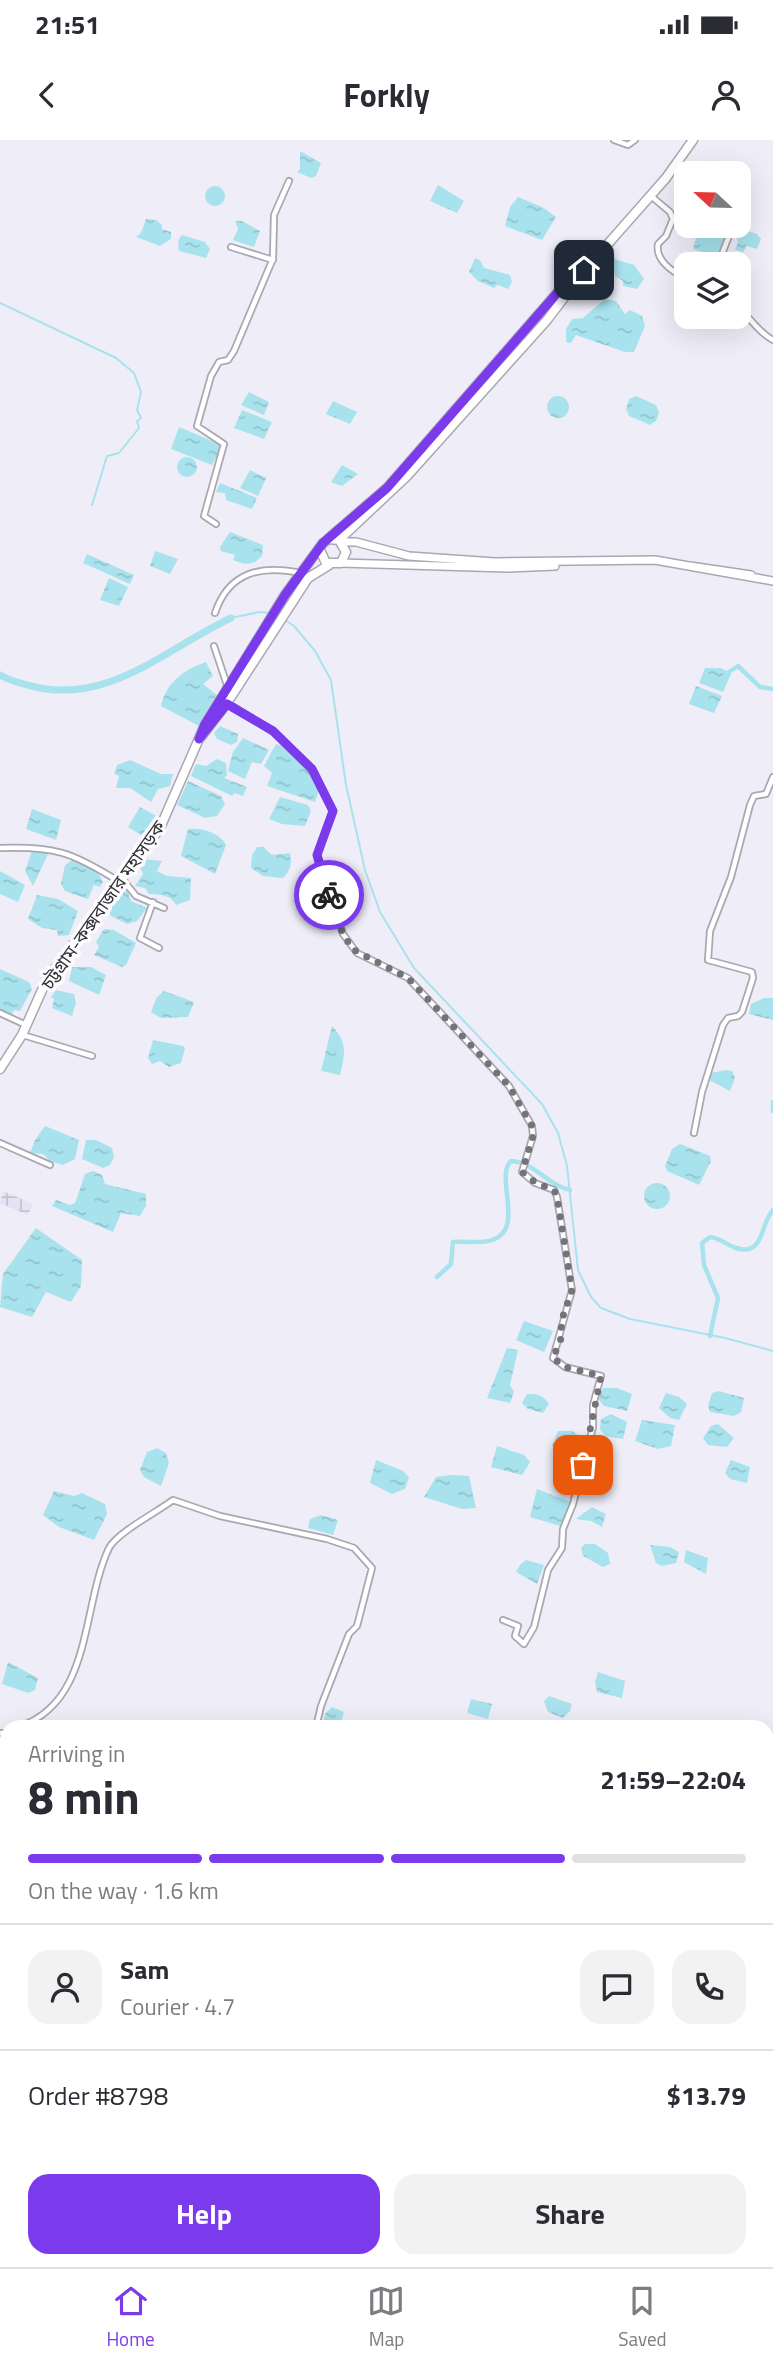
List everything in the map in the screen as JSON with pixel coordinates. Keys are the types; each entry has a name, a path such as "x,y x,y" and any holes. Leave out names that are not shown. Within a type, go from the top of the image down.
{"highway":[{"path":"326,541 340,541 407,476 547,320 584,270 650,195 693,140"},
{"path":"340,541 346,552 341,563 329,565 321,558 320,550 326,541 387,488 565,284 584,270"},
{"name":"চট্টগ্রাম-কক্সবাজার মহাসড়ক","path":"0,1069 22,1035 47,979 119,879 160,828 199,739 302,573 320,550"},
{"name":"চট্টগ্রাম-কক্সবাজার মহাসড়ক","path":"289,597 308,578 329,565"},
{"name":"চট্টগ্রাম-কক্সবাজার মহাসড়ক","path":"199,739 227,704 230,690"}],"main road":[{"path":"340,541 356,542 409,556 495,562 643,559 686,566 700,565 773,581"},
{"path":"341,563 536,568 576,562"}],"street":[{"path":"614,140 628,145 635,140"},
{"path":"216,524 204,516 224,444 197,426 211,376 219,362 229,360 234,351 272,261 276,238 274,215 289,181"},
{"path":"650,195 673,219 666,236 658,244 659,257 674,273"},
{"path":"231,247 272,261"},
{"path":"751,316 761,334 773,340"},
{"path":"215,613 221,596 239,576 272,568 302,573"},
{"path":"214,646 230,690"},
{"path":"227,704 273,731 312,769 333,811 318,846 318,863 347,941 357,953 408,978 503,1079 532,1126 522,1172 536,1183 554,1190 562,1214 572,1290 561,1322 562,1336 553,1358 565,1367 601,1376 593,1405 593,1427 573,1504 563,1529 562,1548 548,1570 534,1627 524,1644 516,1636 518,1626 503,1620"},
{"path":"694,1133 702,1093 723,1025 728,1018 738,1016 742,1012 753,978 752,972 708,960 710,931 731,877 754,796 765,794 773,778"},
{"path":"0,848 53,849 119,879 136,896 164,908"},
{"path":"153,902 139,938 159,948"},
{"path":"0,1013 26,1025"},
{"path":"22,1035 92,1056"},
{"path":"0,1143 50,1165"},
{"path":"34,1720 54,1705 74,1677 110,1546 173,1500 220,1516 327,1539 354,1548 372,1568 357,1626 353,1627 349,1634 318,1720"}],"shaded area":[{"path":"3,1191 33,1204 28,1215 0,1203"}],"water":[{"path":"300,151 321,163 316,176 311,178 297,172 300,169"},
{"path":"438,185 464,201 457,213 430,201"},
{"path":"215,186 222,189 225,196 222,203 215,206 208,203 205,196 208,189"},
{"path":"518,197 544,208 556,217 542,240 505,226 510,207"},
{"path":"146,219 156,220 162,225 162,229 171,232 171,239 160,246 136,237 141,233"},
{"path":"235,221 242,221 260,231 254,247 233,240 238,229"},
{"path":"751,232 761,239 757,249 747,246 743,252 735,250 738,242 736,238 751,238"},
{"path":"182,235 205,242 210,249 206,258 179,251 178,241"},
{"path":"696,238 725,238 719,252 693,249"},
{"path":"475,258 480,260 484,268 510,275 512,282 508,289 498,285 494,288 478,281 469,272"},
{"path":"614,259 634,265 644,279 637,289 623,286 623,281 615,276 614,269 608,267"},
{"path":"605,299 616,301 625,314 630,310 642,316 645,326 634,352 625,352 576,335 571,343 566,342 566,329 572,319 583,318"},
{"path":"249,392 269,402 264,415 241,405"},
{"path":"558,396 566,399 569,407 566,415 558,418 550,415 547,407 550,399"},
{"path":"636,396 656,405 659,413 656,421 650,425 629,416 626,409 629,399"},
{"path":"333,401 357,412 350,424 326,414"},
{"path":"242,410 272,422 264,439 234,428"},
{"path":"179,427 222,445 212,465 171,449"},
{"path":"183,457 191,457 197,467 191,477 183,477 177,471 177,463"},
{"path":"342,465 358,474 342,486 331,482"},
{"path":"250,470 266,478 258,496 240,488"},
{"path":"220,483 257,498 252,509 226,500 225,493 216,492"},
{"path":"230,532 263,545 262,556 249,564 233,560 235,555 221,551 220,547"},
{"path":"155,551 178,559 170,574 150,566"},
{"path":"87,554 134,575 130,584 83,563"},
{"path":"109,578 128,587 119,606 100,600"},
{"path":"206,662 213,676 203,684 217,695 199,726 161,706 167,690 177,678"},
{"path":"705,668 721,668 731,674 723,692 699,683"},
{"path":"696,686 722,696 714,713 689,704"},
{"path":"220,726 238,734 237,742 231,745 217,739 214,733"},
{"path":"243,738 269,750 261,764 252,762 245,779 228,771 233,752"},
{"path":"276,744 297,755 313,775 319,790 315,802 267,786 272,773 264,766"},
{"path":"217,759 226,763 227,775 224,778 247,787 243,796 235,793 232,796 191,776 196,764 206,766"},
{"path":"130,760 161,774 173,774 170,786 158,789 151,802 130,788 116,788 119,776 114,774 117,765"},
{"path":"188,781 221,796 225,804 217,816 205,818 177,805"},
{"path":"280,797 308,805 311,811 305,826 282,824 269,819"},
{"path":"140,807 160,818 147,839 128,827"},
{"path":"32,809 61,820 56,840 26,829"},
{"path":"188,829 210,832 226,845 215,874 181,856"},
{"path":"257,847 263,847 272,855 290,853 290,866 283,878 263,876 251,868 252,855"},
{"path":"33,848 49,852 33,886 25,871"},
{"path":"74,859 98,873 103,882 100,887 94,885 88,899 65,891 61,884 65,865"},
{"path":"142,859 162,861 157,871 167,876 191,878 190,900 176,905 168,897 149,894 145,888 135,886 143,874 138,863"},
{"path":"0,871 25,885 18,902 0,894"},
{"path":"127,890 131,901 147,908 137,921 127,924 111,916 108,909 111,899"},
{"path":"37,895 58,899 78,911 69,935 58,936 57,930 42,928 28,919"},
{"path":"104,929 114,930 136,943 126,965 122,967 94,955 99,947 96,942"},
{"path":"72,967 91,967 106,975 99,995 69,981"},
{"path":"0,969 29,982 32,989 20,1011 14,1010 11,1016 0,1012"},
{"path":"56,990 74,994 76,1003 72,1016 52,1008 54,999 51,997"},
{"path":"164,991 194,1002 188,1017 161,1018 151,1012 157,997"},
{"path":"764,998 773,998 773,1020 749,1014 751,1004"},
{"path":"332,1026 341,1038 344,1049 340,1075 321,1071"},
{"path":"153,1040 183,1046 185,1048 181,1063 169,1067 160,1061 152,1064 148,1058"},
{"path":"732,1071 735,1078 730,1091 709,1080 711,1073"},
{"path":"45,1126 79,1140 75,1159 63,1165 50,1161 43,1154 30,1153"},
{"path":"86,1140 96,1140 112,1148 114,1157 110,1165 103,1168 82,1159"},
{"path":"680,1144 710,1156 711,1161 699,1185 667,1171 665,1166 672,1149"},
{"path":"93,1171 102,1175 105,1184 146,1194 146,1206 140,1216 121,1213 113,1232 52,1206 56,1200 70,1205 75,1203 85,1174"},
{"path":"657,1183 666,1187 670,1196 666,1205 657,1209 648,1205 644,1196 648,1187"},
{"path":"36,1228 82,1260 81,1286 71,1302 46,1292 32,1317 0,1307 3,1274"},
{"path":"524,1321 553,1331 544,1352 516,1340"},
{"path":"507,1348 518,1350 510,1385 514,1392 510,1403 487,1398"},
{"path":"603,1388 617,1388 632,1394 627,1411 604,1406 598,1399"},
{"path":"719,1391 744,1398 741,1412 734,1416 710,1412 708,1406 712,1393"},
{"path":"666,1393 679,1397 687,1404 679,1420 670,1418 659,1408"},
{"path":"527,1394 540,1396 547,1401 549,1404 543,1413 528,1409 522,1403"},
{"path":"611,1414 627,1422 623,1439 605,1436 600,1429 601,1419"},
{"path":"642,1420 675,1425 671,1446 658,1449 635,1441"},
{"path":"718,1424 734,1438 727,1447 708,1445 703,1438 711,1426"},
{"path":"558,1431 572,1431 580,1436 580,1451 573,1450 571,1453 552,1446"},
{"path":"497,1446 524,1455 530,1462 522,1475 491,1467"},
{"path":"157,1448 166,1453 169,1463 161,1486 144,1477 140,1470 147,1452"},
{"path":"376,1460 403,1471 409,1477 405,1489 392,1494 370,1483"},
{"path":"731,1460 750,1467 747,1483 730,1479 725,1473"},
{"path":"469,1476 476,1508 462,1509 424,1497 436,1477"},
{"path":"537,1489 571,1502 560,1526 530,1517"},
{"path":"54,1491 74,1496 82,1493 105,1504 107,1514 94,1540 59,1527 43,1515"},
{"path":"592,1507 606,1514 602,1527 591,1521 576,1519"},
{"path":"321,1515 338,1520 333,1535 308,1528 310,1519"},
{"path":"585,1544 595,1544 608,1553 610,1564 603,1567 583,1556 581,1548"},
{"path":"650,1545 670,1547 679,1552 676,1563 662,1566 656,1563"},
{"path":"686,1550 708,1558 706,1574 684,1562"},
{"path":"526,1560 544,1565 537,1584 516,1572"},
{"path":"8,1662 38,1678 35,1690 28,1693 2,1684"},
{"path":"598,1672 625,1681 622,1698 597,1692 595,1682"},
{"path":"549,1696 572,1704 570,1711 563,1718 548,1712 544,1701"},
{"path":"471,1699 492,1704 488,1719 467,1713"},
{"path":"332,1707 344,1712 342,1720 324,1720"}],"waterway":[{"path":"0,303 116,358 134,373 141,392 137,410 141,418 137,421 139,428 119,453 107,456 92,505"},
{"path":"231,618 259,612 271,613"},
{"path":"0,675 31,686 59,690 85,688 135,671 231,618"},
{"path":"285,620 294,626 315,651 331,680 346,785 365,870 380,912 414,968 542,1104 558,1133 567,1166 578,1270 591,1297 601,1308 630,1319 725,1338 773,1351"},
{"path":"729,672 738,666 760,687 773,689"},
{"path":"773,1102 773,1111"},
{"path":"437,1277 451,1264 453,1242 488,1241 502,1234 507,1225 506,1179 511,1161 527,1165 554,1184 570,1190"},
{"path":"710,1336 718,1298 704,1265 702,1243 710,1237 736,1248 752,1248 761,1237 773,1210"}],"way so far":[{"path":"329,895 338,924 351,947 357,953 408,978 509,1086 532,1126 533,1136 522,1172 536,1183 554,1190 557,1197 562,1214 564,1252 572,1290 561,1322 562,1336 553,1358 565,1367 601,1376 593,1405 593,1427 583,1465"}],"route":[{"path":"329,895 317,855 318,846 333,811 312,769 261,721 227,704 199,739 205,724 285,595 323,543 387,488 495,368 565,284 584,270"}]}
